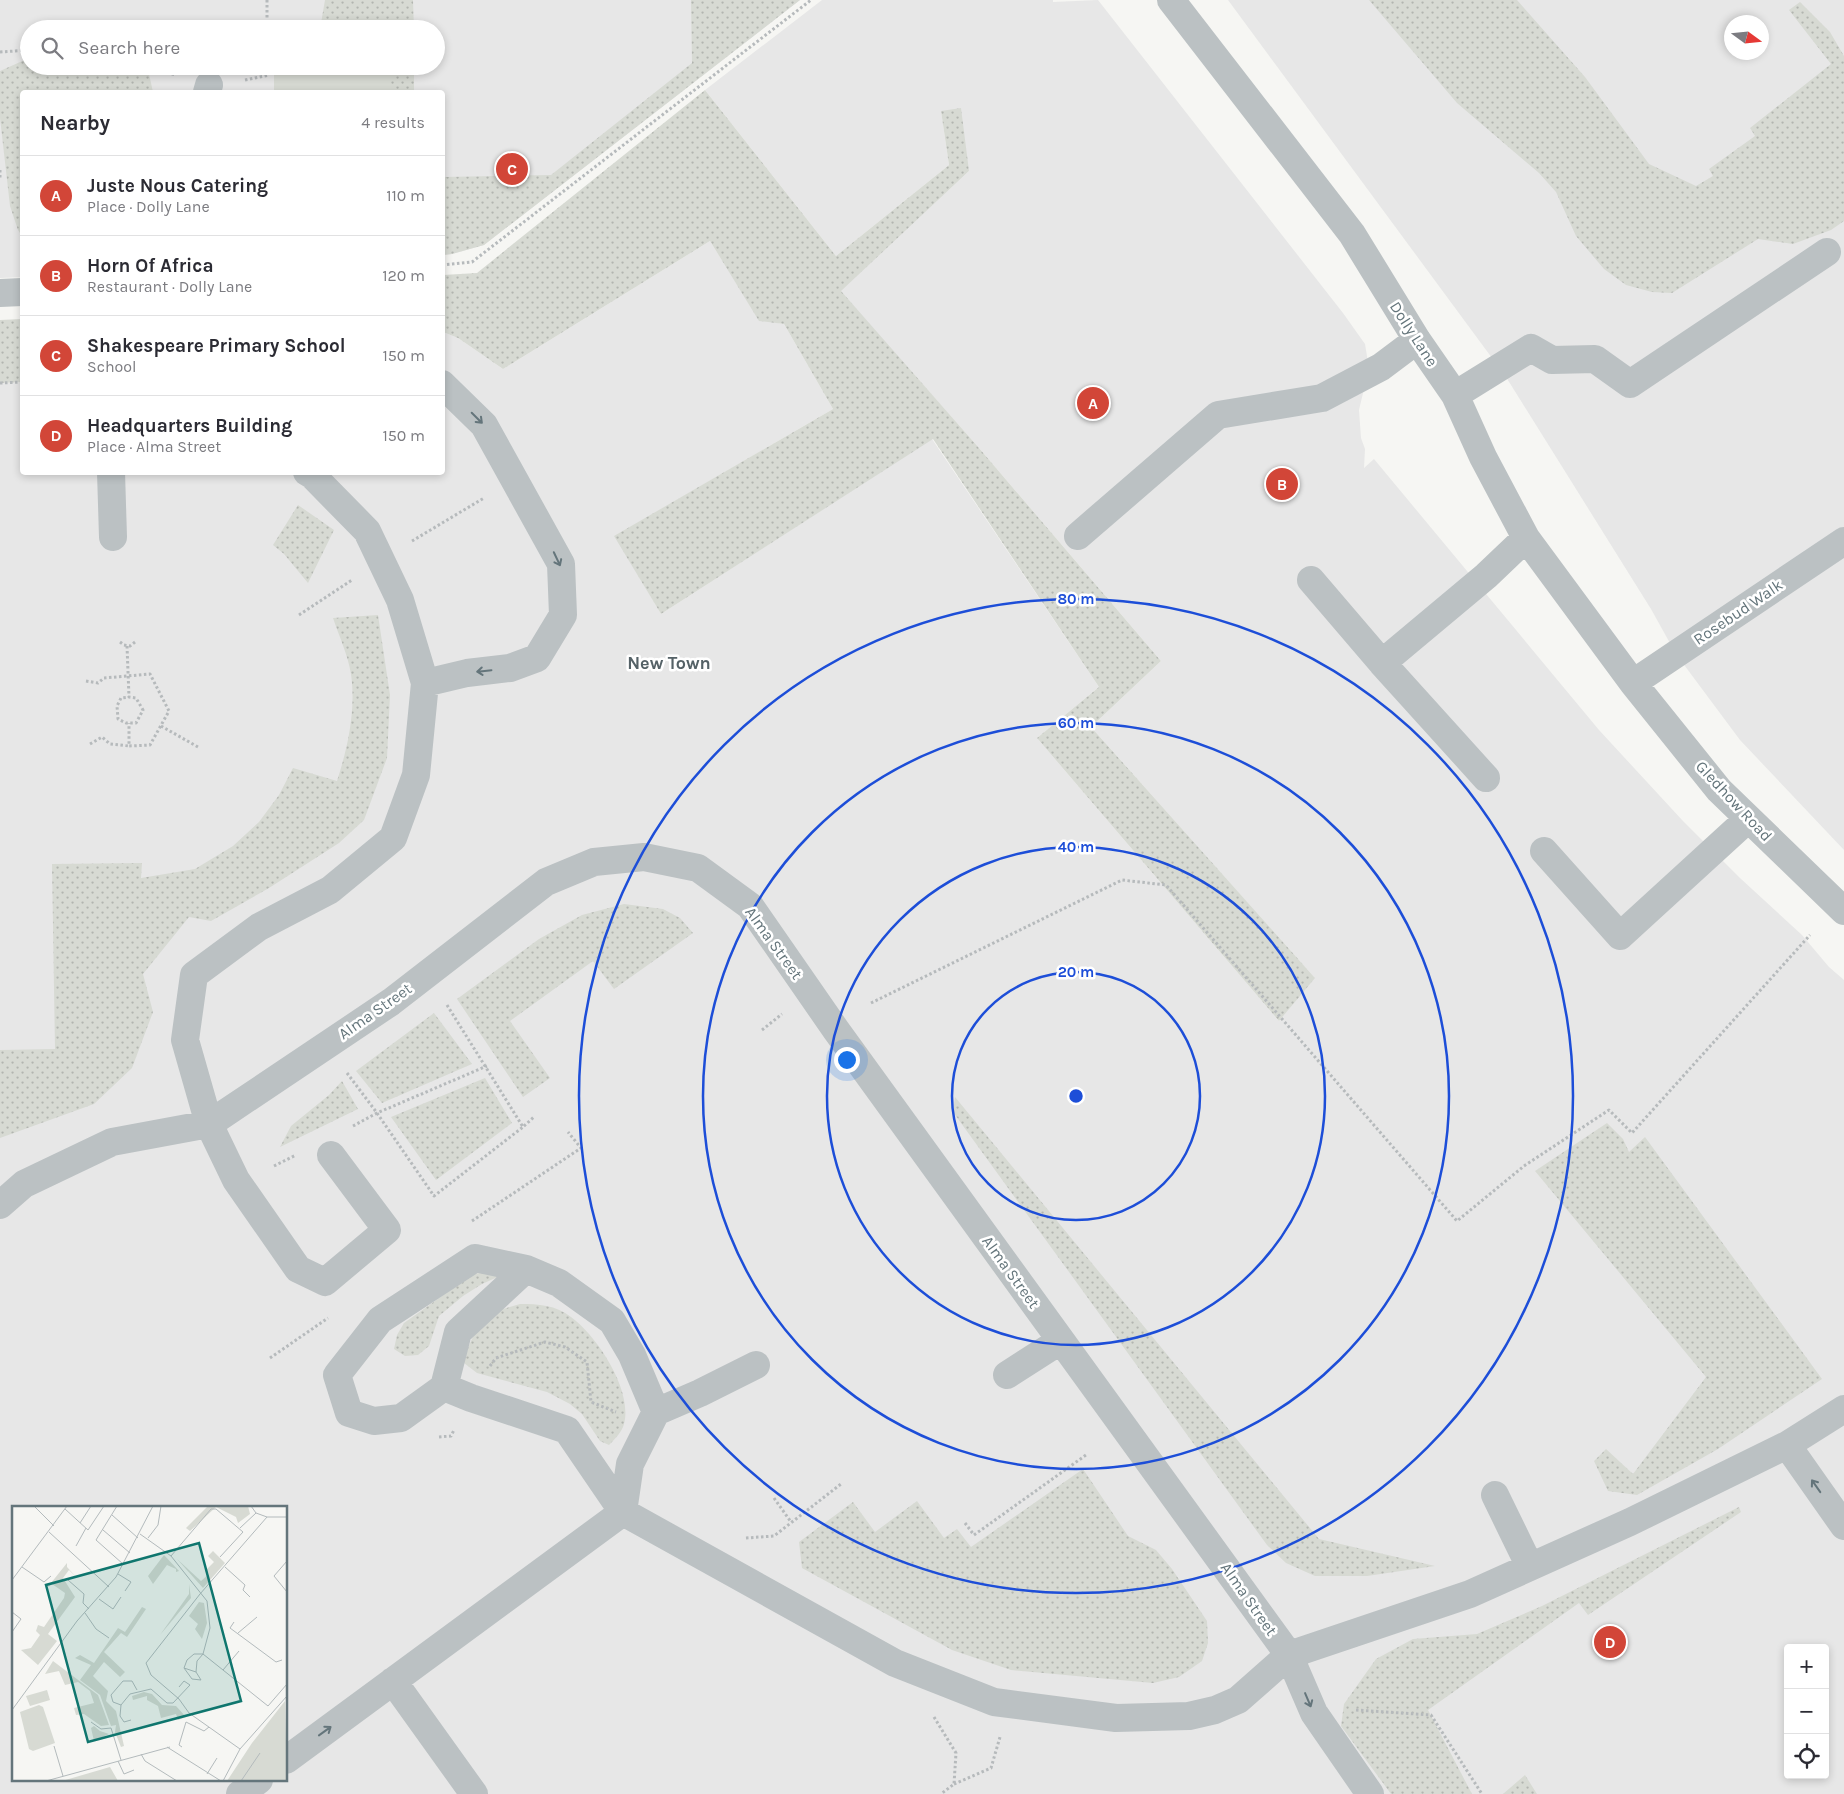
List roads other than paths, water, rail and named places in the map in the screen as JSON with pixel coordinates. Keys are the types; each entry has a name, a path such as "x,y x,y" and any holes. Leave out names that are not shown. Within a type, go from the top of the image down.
{"street":[{"name":"Dolly Lane","path":"1171,0 1352,234 1416,340 1455,395 1483,457 1526,538 1633,683"},
{"path":"1455,395 1531,348 1552,360 1595,359 1630,384 1827,252"},
{"path":"0,293 20,292"},
{"path":"1078,536 1218,415 1322,398 1381,367 1416,340"},
{"path":"424,683 467,673 510,668 537,658 562,615 561,564 484,425 445,387"},
{"path":"111,475 113,537"},
{"path":"313,475 367,530 400,600 424,683 416,775 393,838 330,890 259,927 194,976 185,1040 209,1124 236,1180 298,1269 325,1282 387,1230 331,1155"},
{"path":"1382,663 1486,576 1526,538"},
{"name":"Rosebud Walk","path":"1633,683 1844,541"},
{"path":"1311,580 1382,663 1486,778"},
{"name":"Gledhow Road","path":"1633,683 1718,790 1842,905"},
{"path":"1544,850 1620,936 1748,819"},
{"name":"Alma Street","path":"0,1205 24,1184 112,1142 209,1124 391,1002 546,882 594,862 644,857 698,868 750,906 836,1030 1060,1341 1212,1546 1289,1655 1314,1713 1370,1794"},
{"path":"526,1269 458,1332 444,1387 401,1418 374,1421 349,1413 336,1375 380,1320 475,1258 526,1269 559,1282 612,1321 632,1355 656,1412"},
{"path":"1008,1375 1060,1341"},
{"path":"288,1759 623,1512 630,1464 656,1412 700,1393 756,1365"},
{"path":"444,1387 567,1430 623,1512 895,1663 994,1702 1116,1718 1189,1716 1215,1710 1238,1700 1289,1655 1463,1598 1630,1522 1787,1445 1844,1409"},
{"path":"1787,1445 1844,1526"},
{"path":"1495,1495 1530,1567"},
{"path":"394,1681 474,1794"},
{"path":"240,1794 256,1782"}],"place":[{"name":"Shakespeare Primary School","path":"512,169"},
{"name":"Juste Nous Catering","path":"1093,403"},
{"name":"Horn Of Africa","path":"1282,484"},
{"name":"Headquarters Building","path":"1610,1642"}],"district":[{"name":"New Town","path":"669,663"}]}
